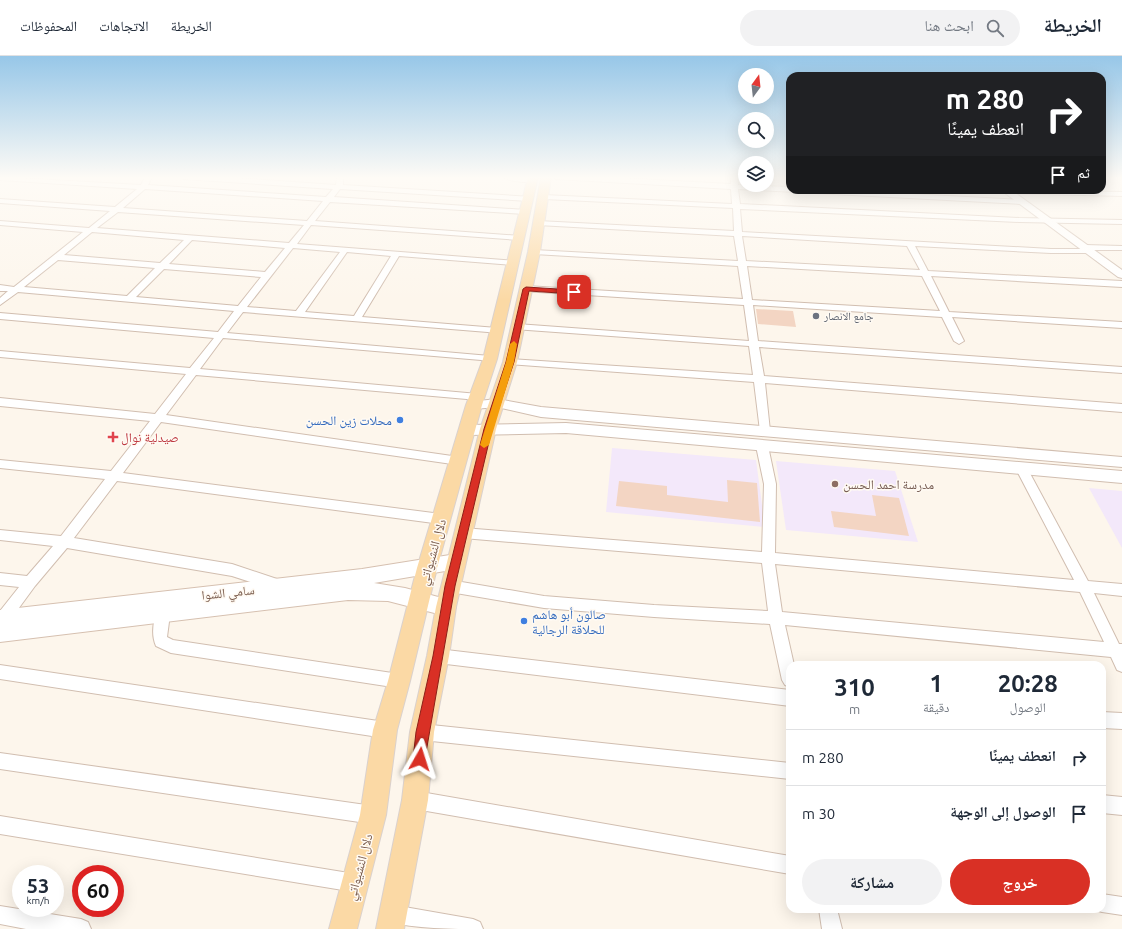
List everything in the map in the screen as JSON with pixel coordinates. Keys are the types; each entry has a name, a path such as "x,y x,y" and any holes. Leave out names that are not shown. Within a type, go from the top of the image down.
{"main road":[{"name":"دلال النشيواتي","path":"343,929 373,815 385,730 399,681 427,568 476,401 490,359 520,238 528,218"},
{"name":"دلال النشيواتي","path":"392,921 415,800 422,732 438,656 450,586 488,429 510,362 534,252 537,218"},
{"name":"سامي الشوا","path":"1,623 86,608 362,578 456,562"},
{"name":"سامي الشوا","path":"1,623 163,614 315,595 364,592 380,592 419,599 446,607"}],"street":[{"path":"0,302 105,218"},
{"path":"237,218 520,238"},
{"path":"1,623 30,582 64,542 221,335 314,218"},
{"path":"663,218 738,234 910,243 1088,249 1122,248"},
{"path":"737,218 738,234 747,303 760,379 765,431"},
{"path":"980,218 1047,221 1122,222"},
{"path":"1043,218 1088,249 1122,275"},
{"path":"0,223 514,263"},
{"path":"0,231 11,224"},
{"path":"129,299 190,238"},
{"path":"910,243 959,340"},
{"path":"299,313 345,250"},
{"path":"534,252 926,275 1122,284"},
{"path":"357,318 396,254"},
{"path":"56,257 268,275"},
{"path":"0,288 497,330"},
{"path":"526,289 1122,325"},
{"path":"0,316 490,359"},
{"path":"517,327 1122,370"},
{"path":"0,354 195,371 497,403 542,412 1122,462"},
{"path":"510,362 760,379 1122,408"},
{"path":"0,402 159,418 459,460"},
{"path":"468,430 566,428 1122,477"},
{"path":"762,446 770,484 768,558 776,618 786,662"},
{"path":"0,464 114,476 441,519"},
{"path":"1022,469 1118,651 1122,665"},
{"path":"463,533 768,558 1122,590"},
{"path":"0,534 64,542 232,570 280,586"},
{"path":"0,579 30,582"},
{"path":"450,586 544,602 654,611 776,618 1118,651"},
{"path":"163,614 160,637 162,641 171,646 399,681"},
{"path":"438,656 786,698"},
{"path":"0,672 385,730"},
{"path":"1106,720 1122,721"},
{"path":"422,732 786,771"},
{"path":"0,761 373,815"},
{"path":"415,800 786,864"},
{"path":"1106,804 1122,806"},
{"path":"0,826 355,883"},
{"path":"1106,904 1122,906"},
{"path":"829,913 832,929"},
{"path":"0,915 81,929"},
{"path":"392,921 473,929"}],"shaded area":[{"path":"612,448 756,460 765,527 606,512"},
{"path":"776,461 895,471 918,542 786,530"},
{"path":"1089,488 1122,491 1122,548"}],"building":[{"path":"756,309 793,311 796,327 758,324"},
{"path":"727,480 757,483 760,522 616,506 619,481 667,486 667,495 728,502"},
{"path":"872,495 899,498 909,536 834,527 831,511 876,516"}],"slow traffic":[{"path":"484,445 510,362 514,344"}],"place":[{"name":"جامع الانصار","path":"816,316"},
{"name":"محلات زين الحسن","path":"400,420"},
{"name":"صيدلية نوال","path":"113,437"},
{"name":"مدرسة احمد الحسن","path":"835,484"},
{"name":"صالون أبو هاشم للحلاقة الرجالية","path":"524,621"}],"route":[{"path":"420,759 422,732 438,656 450,586 488,429 510,362 526,289 574,292"}]}
